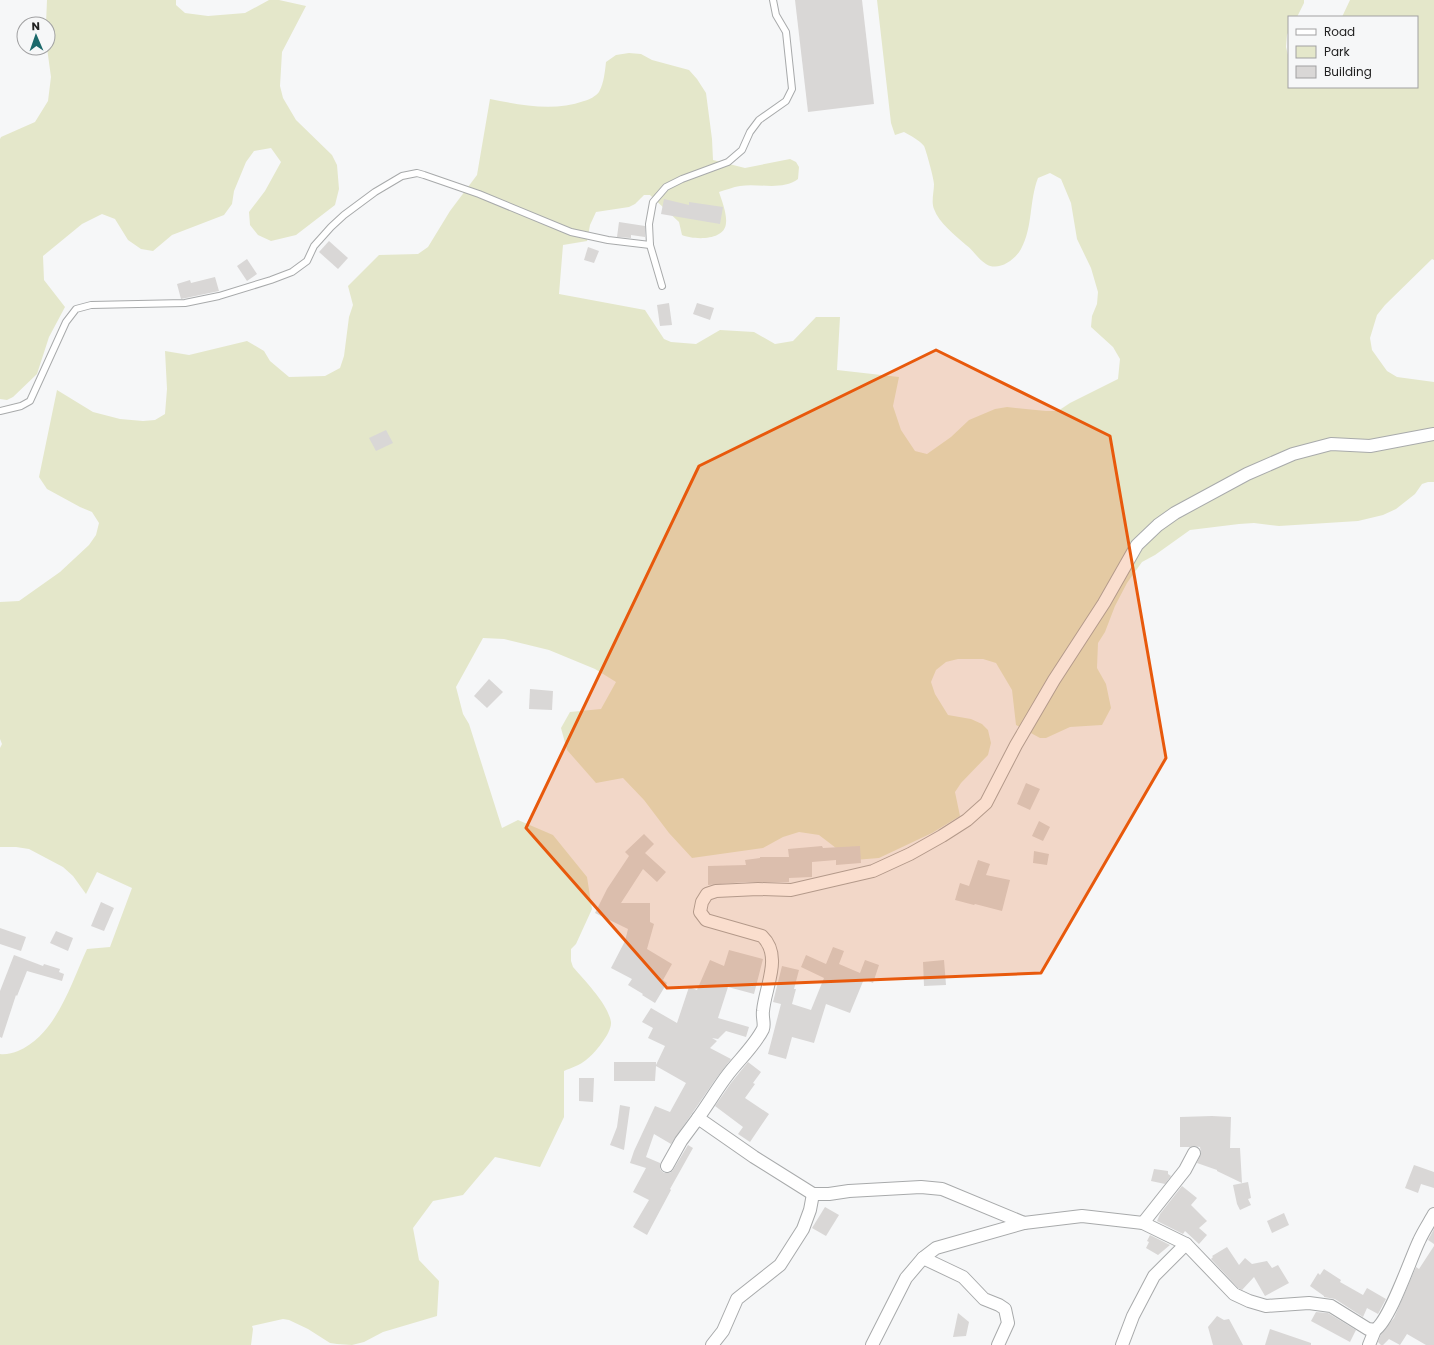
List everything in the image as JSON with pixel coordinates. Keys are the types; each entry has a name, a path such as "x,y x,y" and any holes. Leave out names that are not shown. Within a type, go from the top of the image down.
{"street":[{"path":"667,1166 681,1142 728,1074 764,1028 763,1012 772,971 771,950 767,941 762,936 706,920 700,912 702,902 707,894 716,891 758,889 791,890 873,871 910,854 942,836 967,820 986,803 1016,745 1054,680 1104,603 1137,545 1158,526 1175,513 1247,474 1293,454 1331,444 1370,446 1434,434"},
{"path":"698,1118 754,1157 813,1194 894,1188 942,1189 1024,1223"},
{"path":"1143,1223 1184,1170 1194,1153"},
{"path":"712,1345 723,1331 737,1299 780,1265 803,1229 810,1210 813,1194"},
{"path":"1369,1345 1375,1330 1381,1326 1388,1313 1419,1239 1434,1214"},
{"path":"872,1345 906,1278 923,1258 936,1248 1024,1223 1082,1216 1143,1223 1186,1244 1234,1294 1239,1296 1266,1306 1309,1303 1332,1306 1368,1329 1375,1330"},
{"path":"1122,1345 1133,1316 1154,1276 1186,1244"},
{"path":"923,1258 963,1277 984,1299 1005,1309 1008,1323 998,1345"}],"lane":[{"path":"662,286 650,245 649,224 653,202 666,187 704,170 728,162 742,150 750,132 759,120 786,101 792,89 786,32 776,15 773,0"},
{"path":"0,411 21,406 30,401 66,322 76,309 91,305 185,303 219,296 292,272 307,261 314,246 344,215 375,192 402,176 417,173 424,175 479,194 571,232 608,240 650,245"}],"highlighted area":[{"path":"936,350 1110,436 1166,758 1041,973 667,988 526,828 699,466"}],"green space":[{"path":"47,0 176,0 176,5 185,13 208,16 245,13 269,0 279,0 306,6 282,52 280,86 283,98 296,120 332,155 337,165 339,189 335,205 296,235 271,241 258,235 250,225 249,212 265,191 281,162 271,148 254,151 246,162 234,191 232,204 224,215 172,235 153,251 141,249 128,240 115,219 102,214 82,224 43,256 44,280 65,307 49,337 37,374 13,397 7,400 0,399 0,139 1,137 35,122 48,101 51,77 48,56 56,56 56,16 46,16"},
{"path":"877,0 1304,0 1298,16 1288,16 1286,47 1288,55 1288,88 1418,88 1418,16 1342,16 1350,0 1434,0 1434,260 1432,259 1385,305 1377,315 1370,338 1372,350 1387,371 1397,377 1434,382 1434,482 1422,484 1415,494 1396,509 1383,515 1358,521 1279,526 1254,523 1190,530 1155,555 1142,562 1127,583 1115,606 1105,632 1098,643 1097,668 1106,684 1111,708 1102,725 1070,727 1046,738 1040,738 1016,725 1012,690 996,663 983,659 958,659 946,662 936,670 931,682 935,694 948,715 971,719 982,724 988,730 991,743 988,755 961,783 955,792 960,816 932,833 879,858 855,860 849,858 819,835 799,832 783,837 763,848 692,858 669,833 644,800 623,778 596,783 567,750 561,728 570,712 601,709 616,682 595,669 549,650 504,639 483,638 456,687 463,714 469,724 502,828 518,820 553,835 587,877 592,909 576,944 571,949 571,961 573,967 601,1000 611,1022 609,1032 593,1053 586,1060 564,1071 564,1117 540,1167 495,1157 463,1195 433,1201 413,1228 419,1260 439,1281 437,1316 383,1332 364,1342 352,1345 330,1343 308,1329 289,1320 283,1319 252,1326 251,1345 0,1345 0,1054 9,1054 18,1051 43,1033 61,1007 87,949 110,947 132,888 97,872 86,894 73,876 63,867 29,849 0,847 0,748 2,744 0,739 0,602 19,601 60,572 89,545 96,535 99,523 92,512 47,489 39,477 57,390 93,412 120,419 143,421 155,420 165,414 167,389 165,351 189,355 247,341 264,351 270,361 289,377 325,376 340,368 344,356 349,317 353,305 348,286 379,255 418,254 428,247 450,211 477,175 490,99 525,105 549,107 572,104 590,99 599,92 601,88 606,62 616,55 629,53 641,54 652,60 689,70 697,79 706,93 713,160 745,168 790,159 796,162 799,167 798,179 785,185 747,185 719,192 725,212 726,223 724,229 720,233 708,238 694,238 682,235 679,222 650,195 644,195 635,204 629,207 596,212 590,225 587,241 563,245 559,294 645,310 664,339 671,342 696,344 720,330 754,332 775,344 793,341 816,317 840,317 837,370 899,377 893,406 901,430 915,451 927,454 951,437 969,420 995,409 1007,407 1058,411 1070,403 1118,379 1120,359 1113,347 1091,327 1092,316 1097,304 1098,292 1091,268 1077,239 1071,203 1061,179 1050,173 1038,178 1033,196 1025,241 1021,249 1015,257 1006,264 996,267 991,266 983,262 948,228 936,214 933,203 934,181 924,146 904,132 895,135 891,123"}],"building":[{"path":"795,0 862,0 874,104 808,112"},
{"path":"664,199 689,205 689,202 723,207 720,224 661,214"},
{"path":"619,222 645,226 645,237 631,235 631,238 617,237"},
{"path":"329,241 348,258 338,269 319,252"},
{"path":"588,247 599,251 594,263 584,260"},
{"path":"247,259 257,274 247,281 237,266"},
{"path":"215,277 219,291 181,299 177,284 190,280 191,283"},
{"path":"669,303 672,325 660,326 657,305"},
{"path":"697,303 714,308 710,320 693,314"},
{"path":"386,430 393,443 376,451 369,438"},
{"path":"489,679 503,692 487,708 474,696"},
{"path":"530,689 553,691 552,710 529,709"},
{"path":"1026,783 1040,789 1030,810 1017,804"},
{"path":"1039,821 1050,827 1043,841 1032,836"},
{"path":"644,834 654,844 645,853 666,872 657,882 643,869 621,903 650,903 650,922 654,924 647,949 672,964 663,980 667,983 655,1003 628,985 632,979 611,968 625,941 628,929 595,913 607,889 629,856 625,852"},
{"path":"822,846 823,848 860,846 861,863 836,865 836,860 812,862 812,877 789,878 789,882 745,882 708,885 708,866 746,865 745,860 760,857 789,857 788,849"},
{"path":"1034,851 1049,854 1047,865 1033,863"},
{"path":"978,860 990,864 986,875 1010,880 1002,911 955,900 960,883 969,886"},
{"path":"101,902 114,908 104,931 91,926"},
{"path":"0,928 26,937 21,951 0,944"},
{"path":"56,931 73,938 68,951 50,943"},
{"path":"833,947 844,951 839,964 860,973 865,960 879,965 873,983 864,979 850,1013 826,1004 814,1043 792,1037 786,1059 768,1054 781,1004 773,1002 782,966 799,970 792,1004 811,1010 824,978 801,967 806,955 826,964"},
{"path":"729,950 763,959 754,994 728,987 718,1018 749,1027 746,1037 726,1031 718,1039 712,1038 717,1041 710,1048 731,1059 671,1144 654,1134 646,1157 660,1163 660,1169 664,1173 670,1173 673,1170 688,1145 693,1148 647,1235 633,1227 649,1200 633,1192 646,1168 630,1163 655,1106 670,1112 686,1083 656,1066 655,1081 614,1081 614,1062 656,1062 656,1065 665,1046 648,1038 653,1028 642,1022 651,1008 677,1023 689,987 697,990 710,960 724,966"},
{"path":"14,955 43,966 44,964 60,969 59,972 64,974 62,981 27,971 17,996 16,995 2,1038 0,1037 0,991"},
{"path":"944,960 946,985 924,986 923,962"},
{"path":"748,1062 761,1072 745,1098 769,1114 750,1142 738,1134 743,1127 715,1106"},
{"path":"579,1078 594,1078 593,1102 579,1101"},
{"path":"620,1105 630,1107 624,1150 610,1145 617,1127"},
{"path":"1180,1117 1231,1117 1230,1148 1240,1148 1242,1183 1217,1170 1197,1163 1201,1153 1200,1147 1180,1147"},
{"path":"1414,1165 1434,1172 1434,1188 1421,1184 1418,1193 1405,1188"},
{"path":"1154,1169 1168,1171 1168,1174 1171,1176 1165,1184 1151,1181"},
{"path":"1248,1182 1251,1198 1248,1199 1251,1205 1240,1210 1237,1204 1233,1185"},
{"path":"1182,1186 1197,1198 1191,1205 1207,1221 1199,1228 1207,1235 1199,1244 1185,1231 1183,1234 1157,1221 1160,1214"},
{"path":"825,1207 839,1215 826,1236 812,1228"},
{"path":"1284,1213 1289,1225 1272,1233 1267,1221"},
{"path":"1434,1229 1434,1244 1428,1240"},
{"path":"1150,1235 1170,1245 1158,1255 1146,1248"},
{"path":"1434,1246 1434,1345 1426,1345 1407,1334 1400,1345 1389,1339 1381,1345 1378,1342 1381,1334 1394,1318 1416,1267 1419,1269"},
{"path":"1227,1247 1239,1265 1245,1258 1252,1264 1267,1261 1272,1268 1278,1265 1289,1283 1265,1296 1254,1277 1242,1290 1238,1288 1211,1259 1213,1257 1212,1256"},
{"path":"1324,1269 1341,1280 1340,1282 1363,1295 1367,1288 1386,1299 1378,1314 1367,1308 1363,1317 1335,1299 1324,1297 1310,1286 1318,1273 1320,1275"},
{"path":"1316,1312 1328,1313 1356,1330 1350,1342 1311,1321"},
{"path":"958,1313 969,1322 966,1336 953,1337"},
{"path":"1217,1316 1224,1320 1229,1319 1243,1345 1213,1345 1208,1327"},
{"path":"1270,1329 1311,1343 1311,1345 1265,1345"}]}
